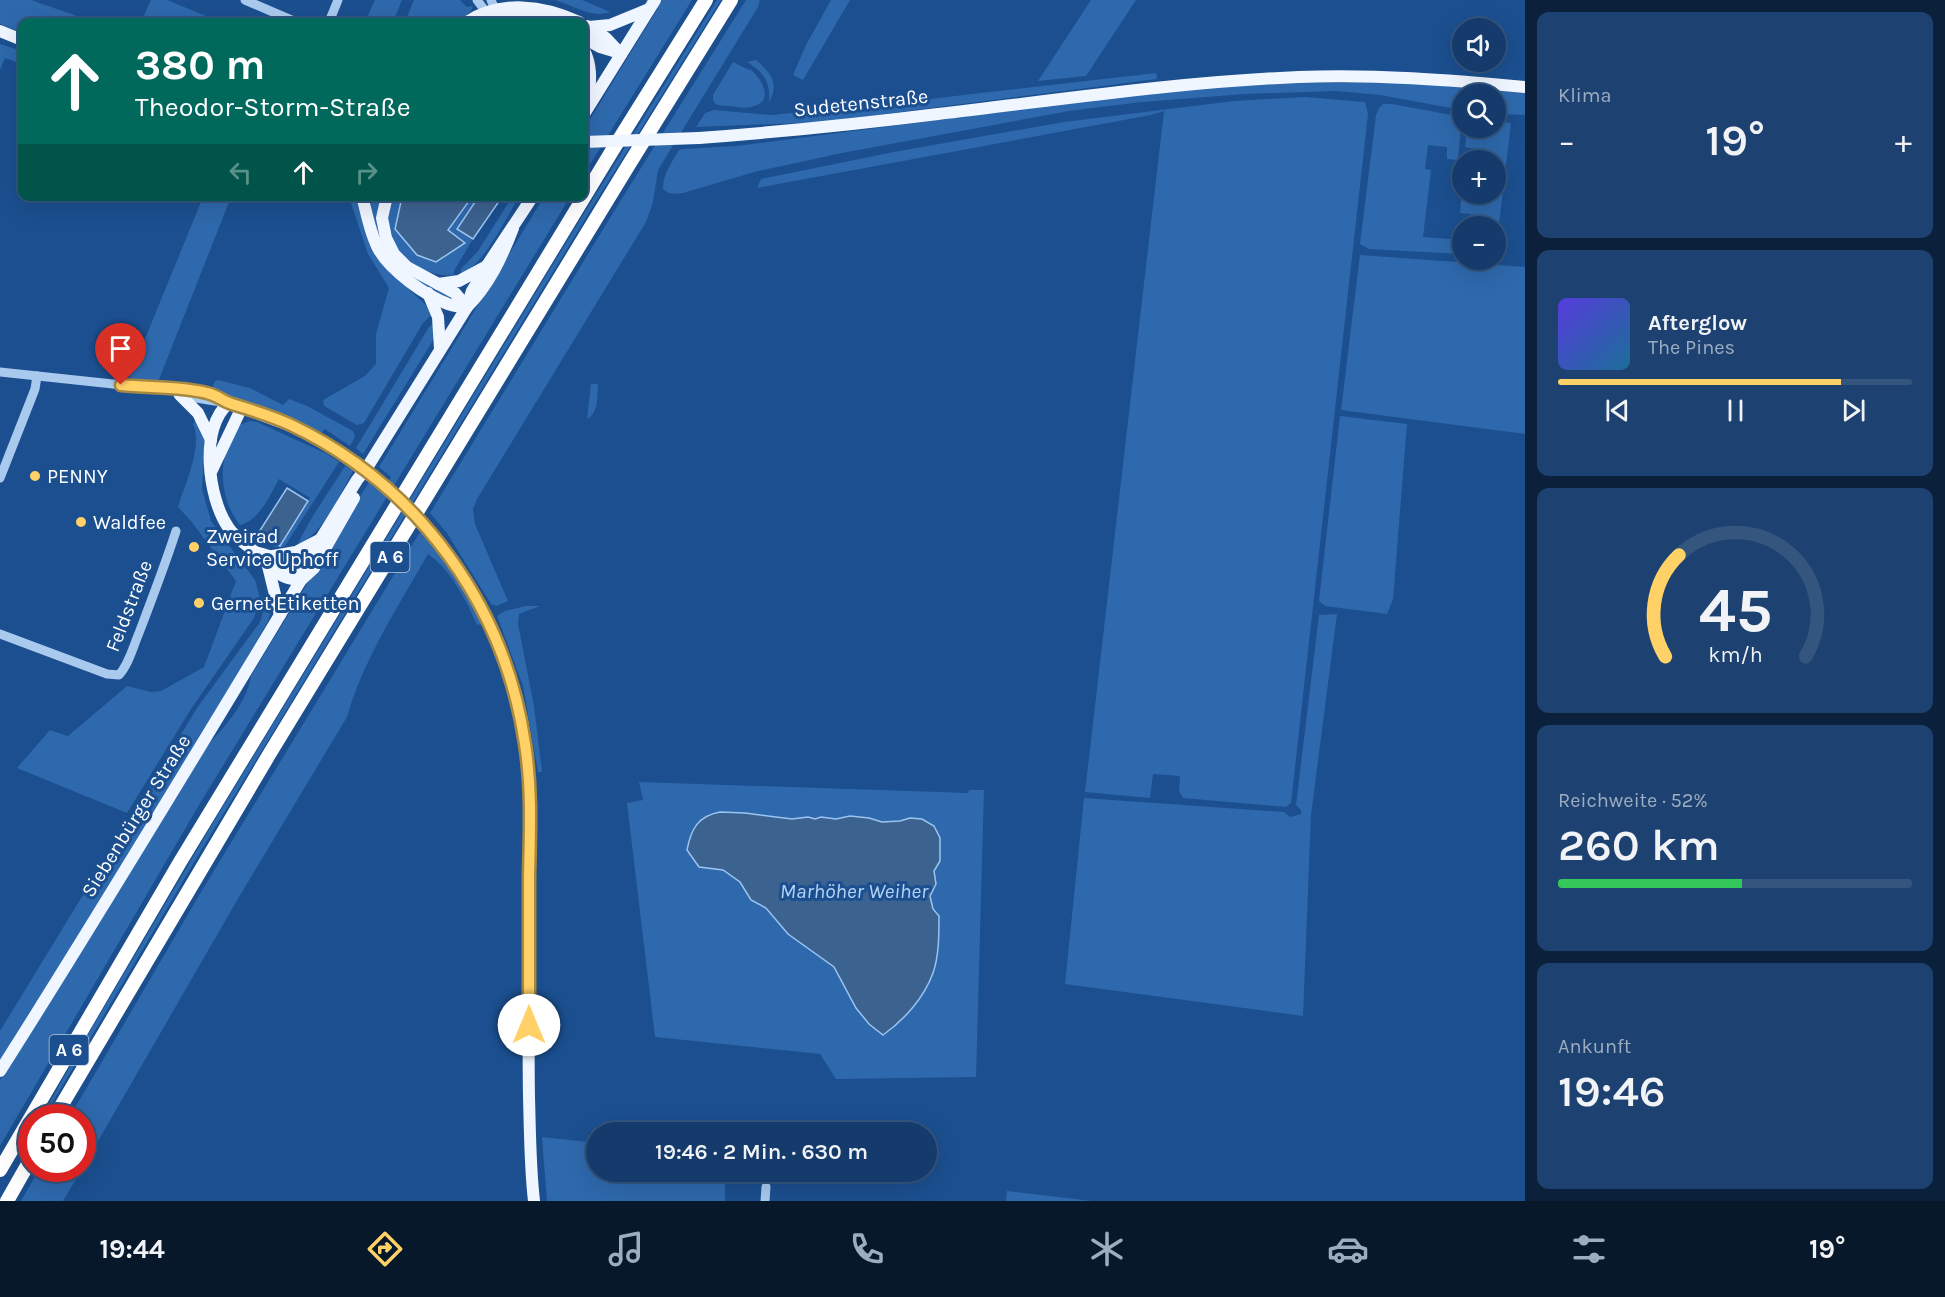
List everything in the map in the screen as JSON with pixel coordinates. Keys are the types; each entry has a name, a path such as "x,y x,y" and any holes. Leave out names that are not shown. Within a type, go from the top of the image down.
{"highway":[{"name":"A 6","path":"588,190 706,0"},
{"name":"A 6","path":"62,1104 276,743 731,0"},
{"name":"A 6","path":"0,1170 180,862 582,201"},
{"path":"7,1201 18,1182"}],"main road":[{"path":"471,18 486,4 514,4 534,6 560,13 568,18"},
{"path":"588,28 610,25 653,4"},
{"path":"588,106 653,4"},
{"path":"511,18 529,18"},
{"path":"588,30 606,38 621,54"},
{"path":"0,31 18,38"},
{"path":"588,58 591,76 588,94"},
{"name":"Sudetenstraße","path":"588,142 699,138 820,128 1141,88 1247,80 1355,76 1452,80 1525,87"},
{"path":"364,201 378,249 388,264 400,275 448,305 467,308"},
{"path":"386,201 382,218 386,238 394,254 407,267 455,293 467,308"},
{"name":"Siebenbürger Straße","path":"467,308 472,291 529,201"},
{"name":"Siebenbürger Straße","path":"0,1071 168,802 301,580 306,562 320,539 440,349 501,260 513,228"},
{"path":"438,284 459,281 486,267"},
{"path":"428,293 438,317 440,349"},
{"path":"180,395 198,413 211,440"},
{"path":"212,471 236,405"},
{"path":"301,580 291,567 270,561 255,552 229,528 220,512 215,494 210,448 216,420 222,409 236,405 292,426 331,447 382,484 428,529 470,586 503,655 524,735 529,775 529,1048 534,1201"},
{"name":"Siebenbürger Straße","path":"301,580 320,559 352,503 368,466"},
{"path":"270,561 296,552 320,539"},
{"path":"270,561 280,615"}],"street":[{"path":"245,0 287,18"},
{"path":"331,18 338,0"},
{"path":"486,4 492,18"},
{"path":"0,372 181,389 208,393 236,405"},
{"path":"0,478 35,389 37,376"},
{"path":"141,387 236,405"},
{"name":"Feldstraße","path":"0,634 106,674 119,675 131,653 176,531"},
{"path":"765,1201 766,1187"}],"shaded area":[{"path":"0,0 31,0 83,18 18,18 18,31 0,24"},
{"path":"151,0 167,0 211,18 143,18"},
{"path":"375,0 402,0 395,18 367,18"},
{"path":"414,0 460,0 467,7 473,6 463,18 407,18"},
{"path":"555,0 582,0 610,12 589,13"},
{"path":"645,0 692,0 588,168 588,122 658,8"},
{"path":"717,0 721,0 202,849 52,1104 49,1104 216,818 586,210"},
{"path":"746,0 760,0 758,7 658,170 653,202 646,222 477,499 473,509 475,524 508,601 497,606 491,604 447,533 430,513"},
{"path":"831,0 850,0 803,80 793,75 806,45"},
{"path":"1091,0 1136,0 1086,76 1038,81"},
{"path":"0,44 18,50 18,63 5,58 0,70"},
{"path":"756,60 770,74 774,84 769,103 769,90 765,79 747,62"},
{"path":"733,62 750,69 762,83 765,94 760,103 745,108 721,106 714,102 713,95"},
{"path":"1156,73 1157,79 822,122 696,127 705,113 714,110 771,115"},
{"path":"1414,83 1452,86 1452,108 1380,95 1336,91 1245,94 1142,102 1069,111 842,153 758,171 683,193 670,193 663,189 668,168 679,150 682,149 736,146 1211,86"},
{"path":"1506,91 1525,93 1525,115 1506,114"},
{"path":"1305,97 1365,102 1368,114 1291,803 1286,807 1183,798 1179,791 1180,776 1153,774 1150,798 1085,792 1164,111 757,188 761,179 894,152 1064,122 1234,101"},
{"path":"1383,104 1392,104 1452,115 1452,138 1460,138 1459,150 1452,150 1452,159 1447,159 1447,147 1428,145 1425,169 1431,170 1423,237 1452,239 1452,253 1369,249 1360,244 1376,115"},
{"path":"1506,122 1511,123 1506,165 1506,150 1476,150 1465,147 1466,138 1506,138"},
{"path":"201,201 229,201 158,382 129,378"},
{"path":"350,201 360,201 388,270 427,306 432,314 423,323 364,423 357,425 324,406 323,400 365,376 376,364 376,334 389,288 368,254"},
{"path":"368,201 382,201 379,215 380,234 392,259 424,282 451,295 448,301 397,267 382,248"},
{"path":"390,201 476,201 457,229 473,239 453,275 440,275 425,271 405,260 388,226 387,213"},
{"path":"509,201 517,201 486,251 470,269 461,274 461,269 478,251"},
{"path":"542,201 568,201 199,805 25,1104 18,1104 18,1115 0,1146 0,1080 104,916 207,746 240,705 251,676 369,482 381,493 391,477 379,467"},
{"path":"1461,204 1501,204 1500,216 1471,216 1471,214 1460,213"},
{"path":"1360,255 1452,262 1452,270 1506,270 1506,266 1525,267 1525,434 1341,410"},
{"path":"434,323 435,334 432,342 363,454 356,448 429,327"},
{"path":"218,380 250,388 283,405 289,399 307,406 353,431 355,437 350,446 325,429 319,435 267,409 212,391 214,382"},
{"path":"591,384 598,384 597,399 594,413 587,419"},
{"path":"1340,416 1407,424 1393,599 1387,614 1325,606 1319,601"},
{"path":"197,418 205,442 202,489 211,521 255,580 260,598 254,618 191,709 127,813 17,768 50,730 68,736 127,686 151,692 161,691 204,667 236,581 178,507 194,454 196,433 193,424"},
{"path":"250,421 257,422 327,454 339,462 285,546 274,546 257,536 260,533 280,545 310,498 279,479 259,512 240,525 225,494 223,469 226,451 239,425"},
{"path":"345,466 353,471 330,513 314,533 297,545 311,519"},
{"path":"420,532 433,547 436,546 458,576 484,623 477,625 451,577 428,554 372,653 347,717 239,897 96,1144 96,1104 77,1104 201,892"},
{"path":"271,592 271,611 268,621 207,728 0,1062 0,1031 197,708 260,622"},
{"path":"526,606 540,606 519,614 518,624 534,706 542,772 538,772 523,686 497,616 505,611"},
{"path":"1337,614 1311,815 1303,1016 1065,984 1084,798 1284,812 1290,817 1301,814 1301,810 1296,805 1319,615"},
{"path":"639,782 968,793 969,790 984,790 976,1077 836,1079 820,1054 655,1037 627,803 643,800","holes":["745,813 792,819 808,817 836,819 850,816 882,822 910,818 940,838 940,861 934,871 935,884 930,896 933,909 939,917 856,1008 834,967 788,934 766,908 751,900 740,882 723,870"]},
{"path":"542,1137 586,1142 586,1182 725,1182 725,1201 547,1201"},
{"path":"32,1182 74,1182 63,1201 21,1201"},
{"path":"1007,1191 1092,1201 1006,1201"}],"water":[{"path":"401,201 469,201 448,230 465,243 436,262 417,255 395,229"},
{"path":"476,201 499,201 473,239 457,229"},
{"path":"287,488 308,501 280,546 259,532"},
{"name":"Marhöher Weiher","path":"720,812 792,819 821,817 836,819 850,816 882,822 910,818 922,819 934,826 940,838 940,861 934,871 936,884 930,896 933,909 939,916 935,966 919,1000 898,1023 883,1035 869,1024 856,1008 834,967 788,934 766,908 751,900 740,882 723,870 699,867 687,850 693,830 701,820"}],"place":[{"name":"PENNY","path":"35,476"},
{"name":"Waldfee","path":"81,522"},
{"name":"Zweirad Service Uphoff","path":"194,547"},
{"name":"Gernet Etiketten","path":"199,603"}],"route":[{"path":"121,385 208,393 292,426 331,447 382,484 405,505 430,531 470,586 503,655 522,723 529,775 529,1025"}]}
